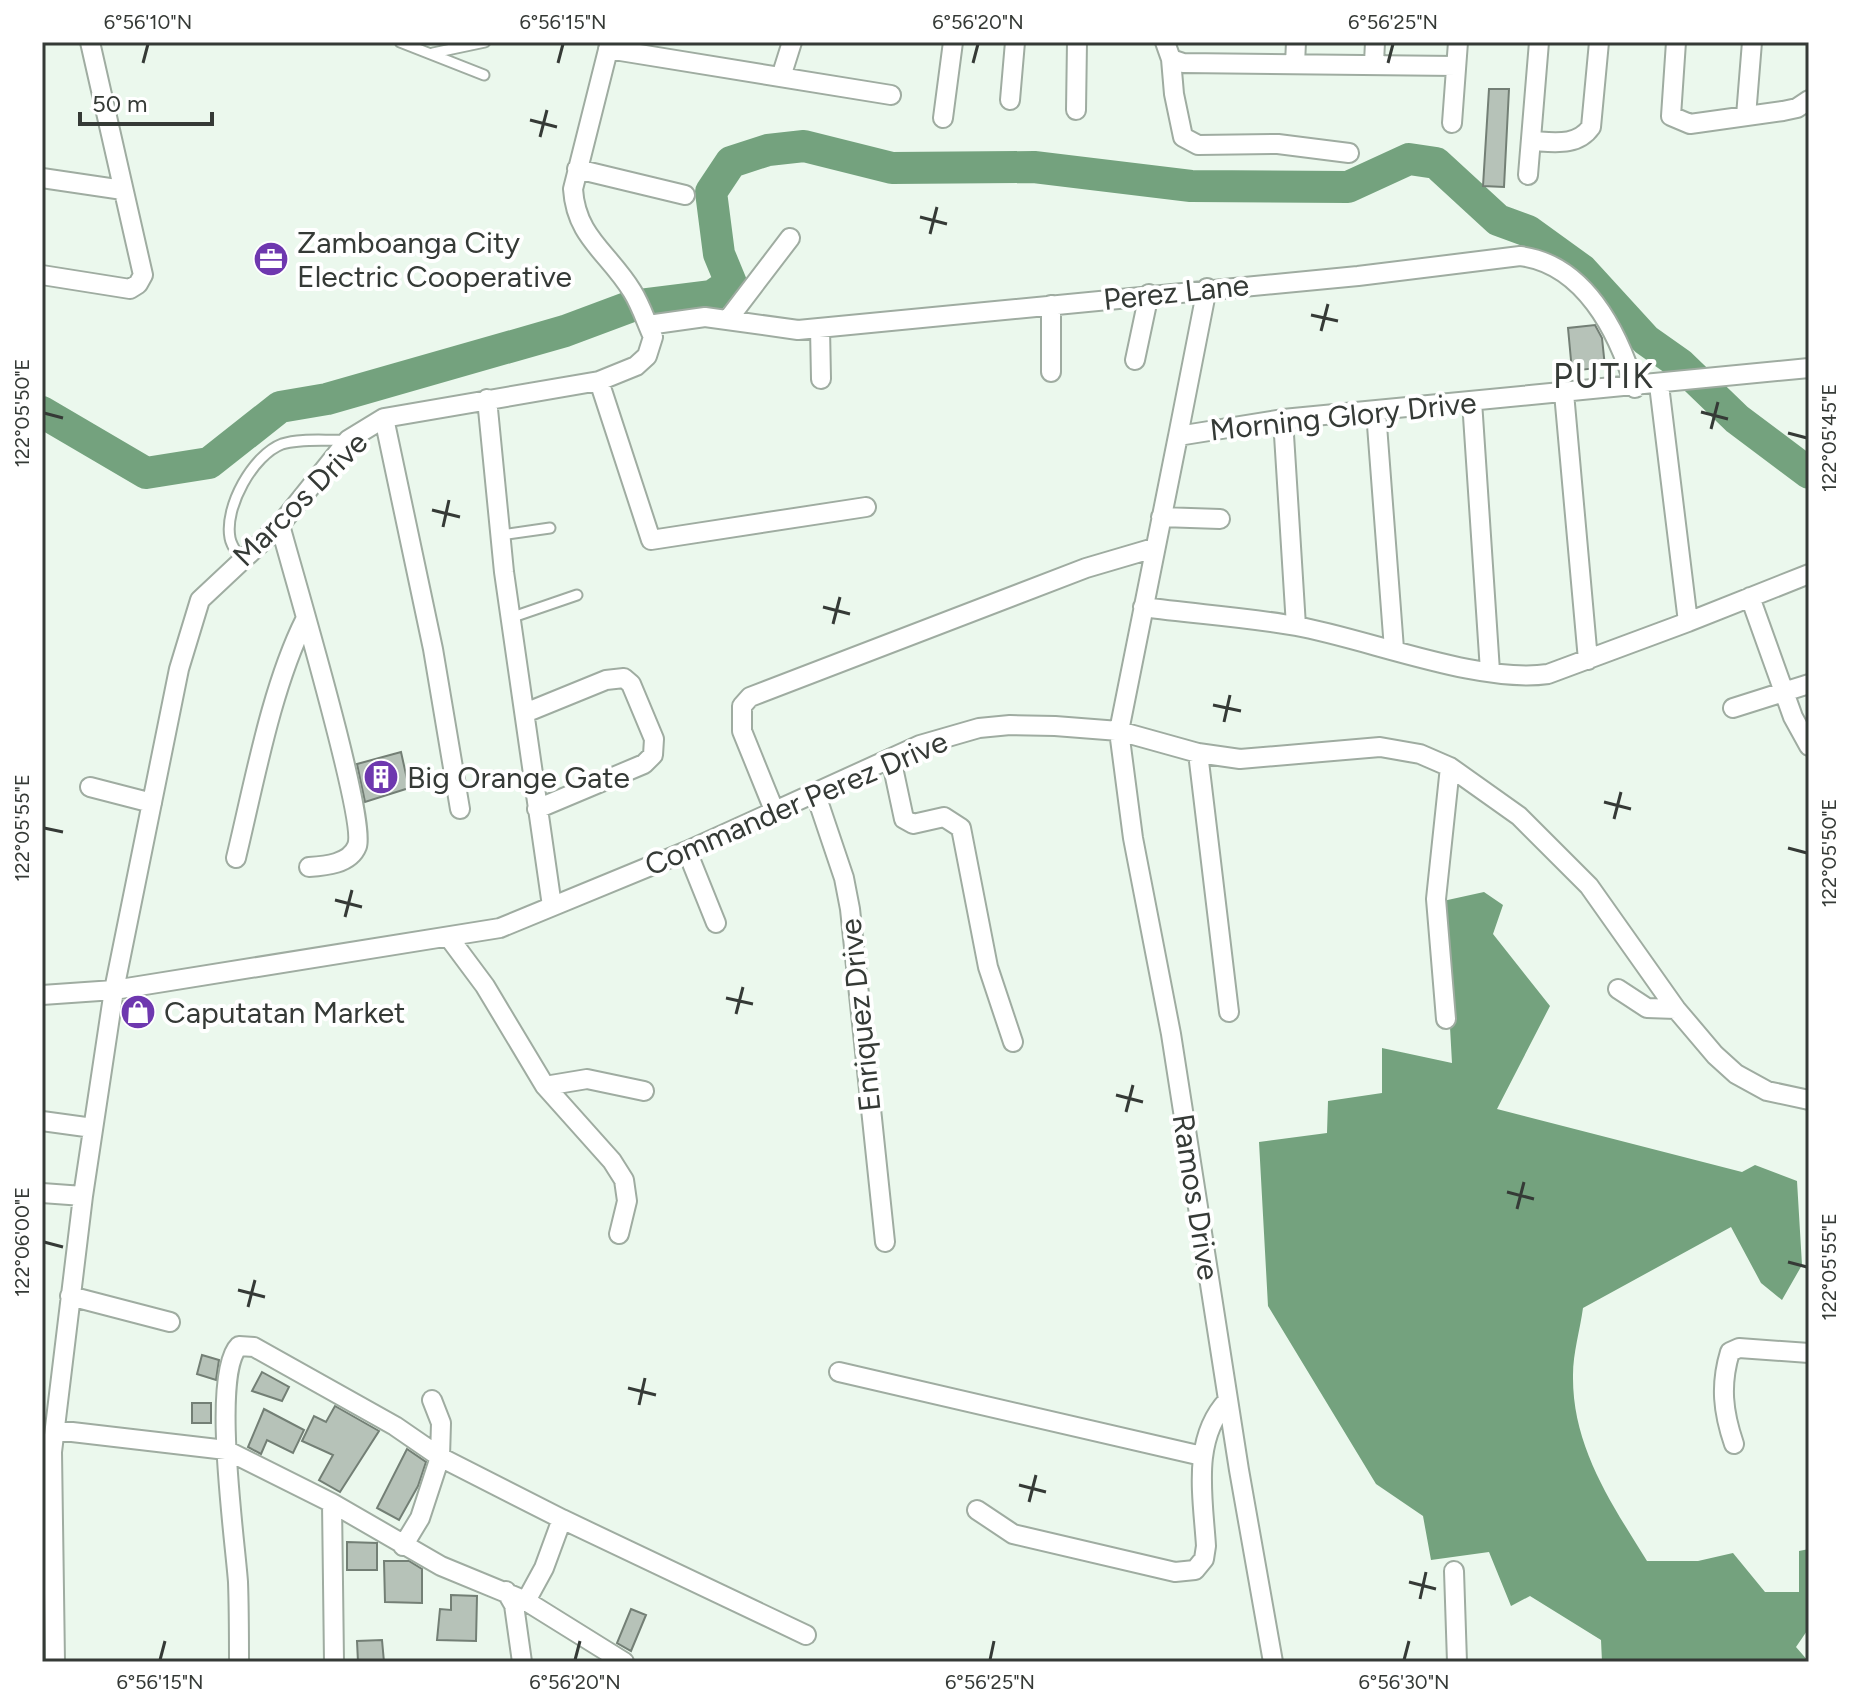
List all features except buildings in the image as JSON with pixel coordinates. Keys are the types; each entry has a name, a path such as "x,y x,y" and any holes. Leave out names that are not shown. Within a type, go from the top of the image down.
{"street":[{"path":"42,275 130,289 138,284 143,263 123,190 90,42"},
{"path":"781,77 792,42"},
{"path":"943,118 953,42"},
{"path":"1010,100 1015,42"},
{"path":"1076,110 1077,42"},
{"path":"1216,62 1217,42"},
{"path":"1295,64 1296,42"},
{"path":"1374,63 1375,42"},
{"path":"1452,123 1458,42"},
{"path":"1528,175 1539,42"},
{"path":"1531,141 1575,141 1591,127 1599,42"},
{"path":"1676,42 1671,116 1690,124 1797,108 1809,100"},
{"path":"1746,116 1752,42"},
{"path":"646,321 634,294 607,255 586,235 574,213 573,189 577,169 609,45 891,95"},
{"path":"1349,153 1278,144 1198,145 1183,137 1168,51 1216,62 1456,66"},
{"path":"577,169 685,195"},
{"path":"42,178 123,190"},
{"path":"729,318 790,238"},
{"name":"Perez Lane","path":"646,321 705,317 729,318 782,328 820,328 1207,288 1358,276 1501,257 1539,259 1561,268 1587,295 1611,328 1635,388"},
{"path":"1178,436 1207,288"},
{"path":"1135,360 1149,294"},
{"path":"1051,305 1051,372"},
{"name":"Marcos Drive","path":"55,1662 47,1538 47,1452 55,1430 83,1196 114,990 179,669 196,610 206,591 280,525 348,440 384,418 487,399 569,389 623,373 647,356 653,337 646,321"},
{"path":"820,328 821,379"},
{"name":"Morning Glory Drive","path":"1119,731 1178,436 1283,419 1635,388 1809,368"},
{"path":"599,381 651,540 866,507"},
{"path":"1659,385 1688,622"},
{"path":"1564,393 1588,660"},
{"path":"487,399 510,618 552,906"},
{"path":"1472,401 1490,671"},
{"path":"1376,412 1394,649"},
{"path":"384,418 433,649 460,809"},
{"path":"1283,419 1296,626"},
{"path":"1161,517 1220,519"},
{"path":"280,525 344,763 359,832 357,846 344,859 309,867"},
{"path":"774,810 742,731 742,706 750,697 1086,568 1154,548"},
{"path":"1143,607 1296,626 1490,671 1537,676 1588,660 1809,574"},
{"path":"1750,597 1783,692 1809,746"},
{"path":"236,858 289,658 305,620"},
{"path":"525,713 606,680 624,678 631,684 654,739 653,755 644,764 537,809"},
{"path":"1733,708 1809,684"},
{"name":"Commander Perez Drive","path":"42,995 114,990 315,955 450,939 500,928 687,851 920,745 995,726 1119,731 1198,753 1240,759 1380,747 1420,754 1450,767 1519,816 1589,886 1676,1009 1715,1055 1736,1074 1767,1091 1809,1100"},
{"name":"Ramos Drive","path":"1119,731 1133,838 1171,1034 1228,1400 1273,1662"},
{"path":"1198,753 1229,1012"},
{"path":"891,758 904,819 913,824 944,817 961,828 988,967 1013,1042"},
{"path":"1446,1019 1436,899 1450,767"},
{"path":"90,787 152,803"},
{"name":"Enriquez Drive","path":"815,792 844,878 850,909 885,1242"},
{"path":"687,851 716,923"},
{"path":"450,939 485,986 545,1086 603,1151 624,1180 627,1201 619,1234"},
{"path":"1618,989 1647,1008 1676,1009"},
{"path":"545,1086 587,1079 644,1091"},
{"path":"42,1121 93,1128"},
{"path":"42,1193 83,1196"},
{"path":"70,1296 170,1322"},
{"path":"239,1662 238,1583 226,1450 229,1362 233,1352 244,1346 254,1347 303,1373 440,1457 806,1635"},
{"path":"1734,1444 1723,1399 1723,1379 1730,1352 1739,1348 1809,1353"},
{"path":"839,1372 1202,1456"},
{"path":"403,1546 420,1518 440,1457 441,1423 432,1400"},
{"path":"977,1510 1013,1534 1188,1573 1200,1566 1206,1546 1202,1456 1215,1413 1228,1400"},
{"path":"55,1430 226,1450 332,1503 441,1566 526,1601 624,1662"},
{"path":"332,1503 334,1662"},
{"path":"526,1601 544,1568 562,1519"},
{"path":"1454,1571 1457,1662"},
{"path":"506,1591 514,1605 522,1662"}],"lane":[{"path":"400,42 484,75"},
{"path":"433,53 485,42"},
{"path":"241,560 230,541 231,515 249,475 265,455 282,445 299,441 348,440"},
{"path":"501,535 550,528"},
{"path":"510,618 577,595"}],"shaded area":[{"path":"1484,892 1503,905 1493,934 1550,1006 1497,1109 1742,1172 1755,1165 1797,1181 1802,1265 1782,1300 1761,1283 1731,1227 1583,1308 1573,1375 1574,1401 1586,1450 1647,1561 1698,1561 1733,1553 1765,1592 1799,1592 1799,1551 1809,1549 1809,1628 1796,1647 1809,1662 1602,1662 1601,1640 1530,1596 1511,1606 1489,1552 1431,1560 1423,1516 1376,1484 1268,1306 1259,1142 1327,1133 1328,1101 1382,1093 1382,1048 1452,1063 1443,901"}],"waterway":[{"path":"42,412 146,473 209,463 280,407 327,399 565,331 632,306 712,296 731,283 719,254 711,192 731,162 768,150 804,146 892,168 1034,167 1191,186 1348,187 1409,159 1436,163 1498,220 1528,231 1582,270 1646,340 1680,364 1737,419 1809,473"}],"place":[{"name":"Zamboanga City Electric Cooperative","path":"271,259"},
{"name":"Big Orange Gate","path":"381,777"},
{"name":"Caputatan Market","path":"138,1012"}],"district":[{"name":"PUTIK","path":"1604,376"}]}
